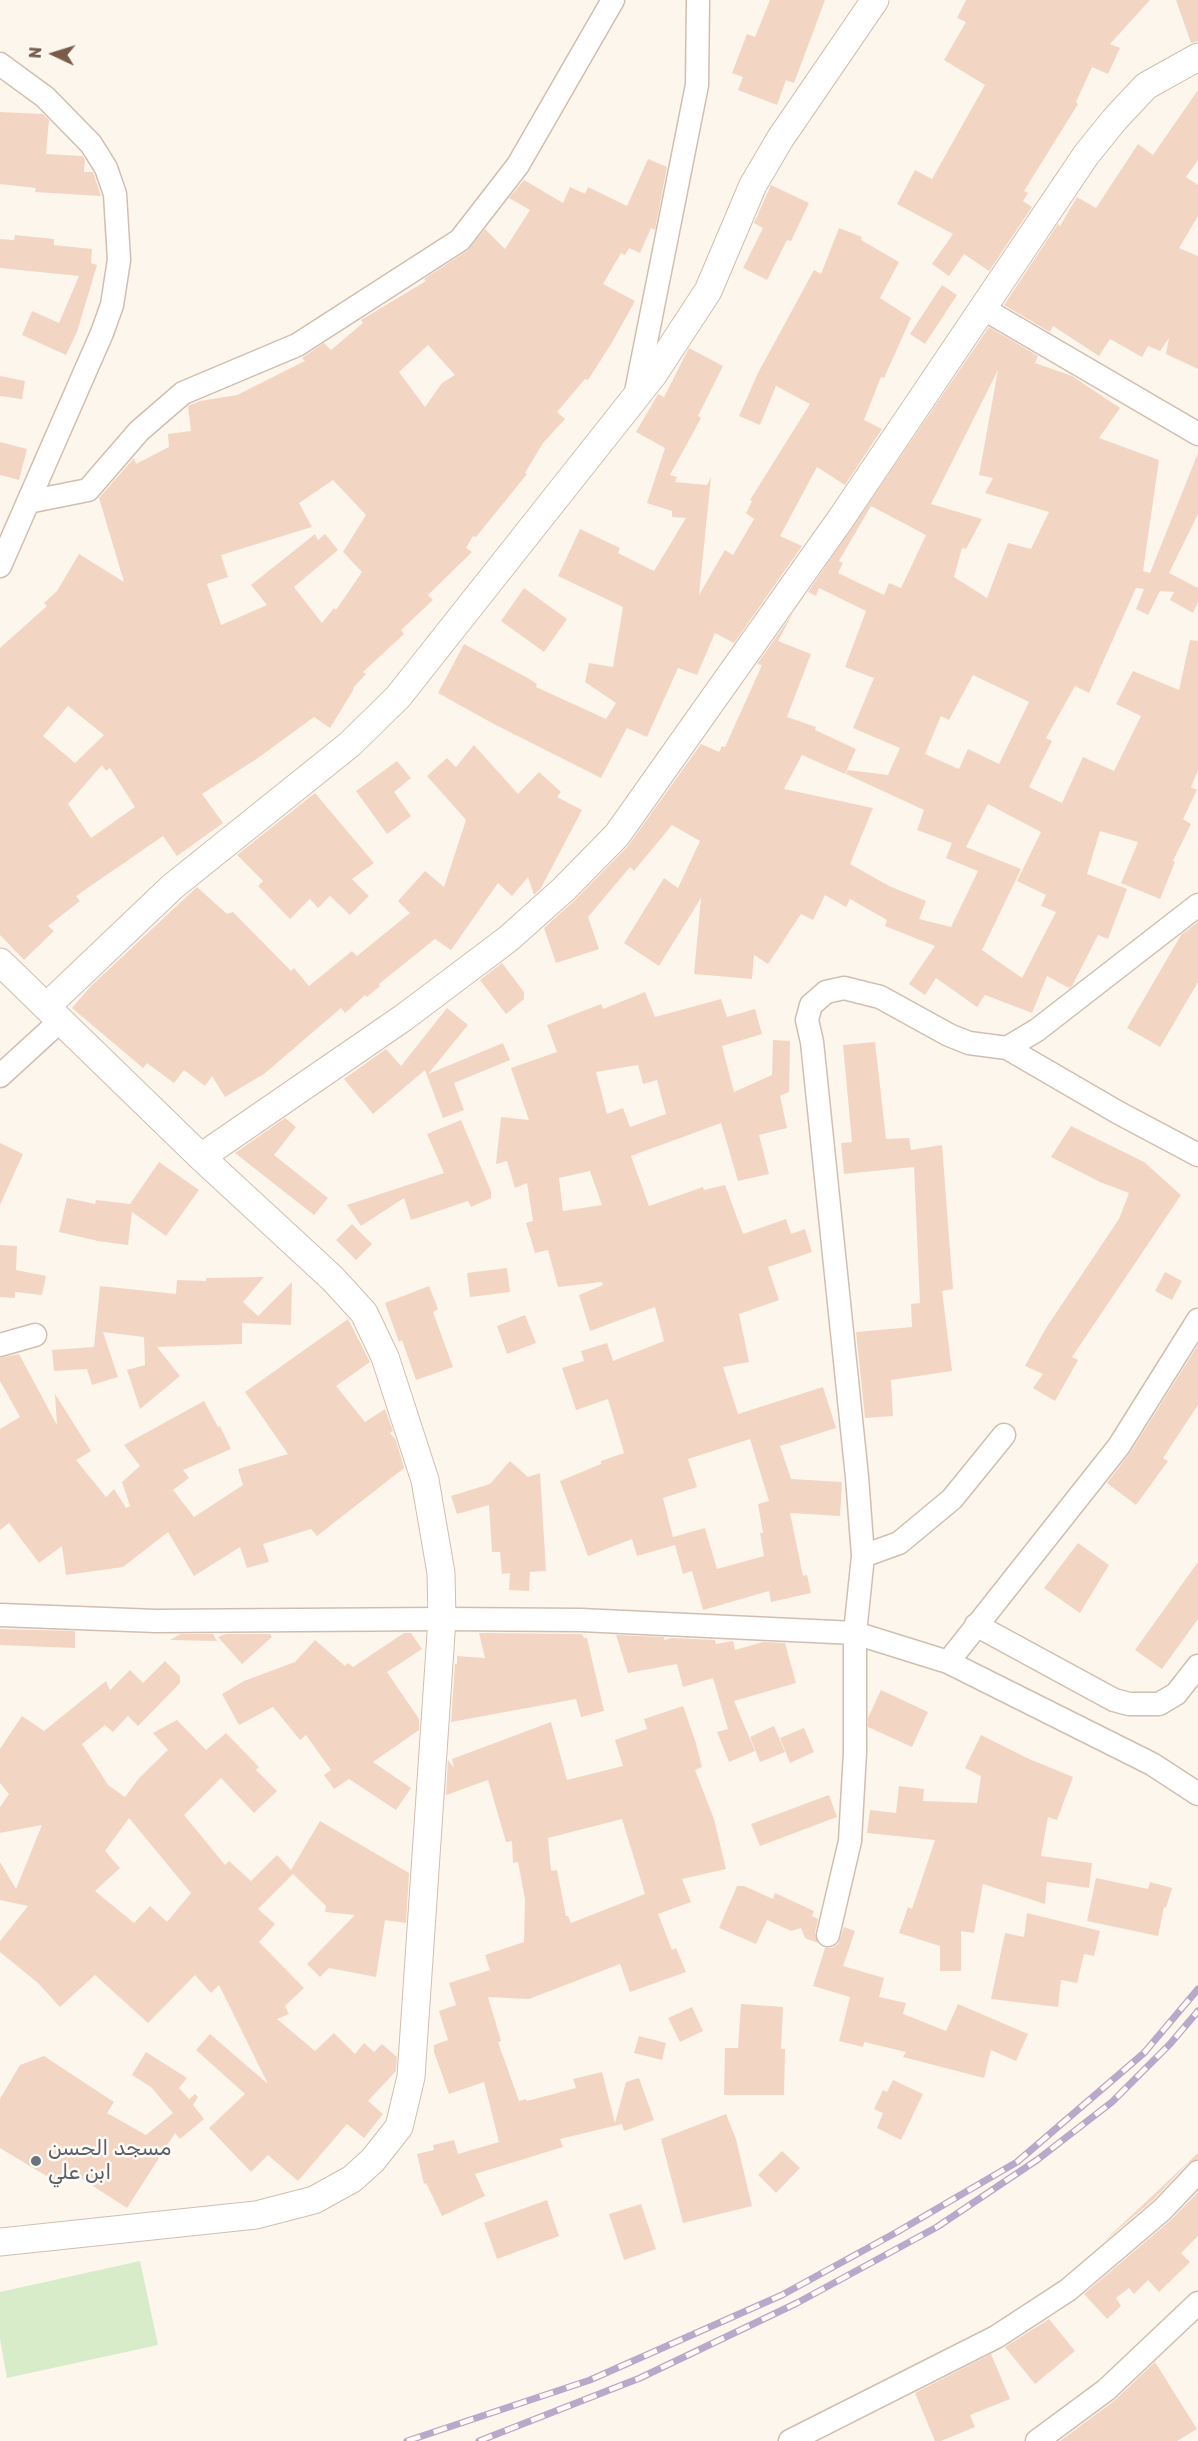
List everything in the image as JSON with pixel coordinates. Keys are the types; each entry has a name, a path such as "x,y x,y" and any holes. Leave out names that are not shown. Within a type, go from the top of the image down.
{"street":[{"path":"28,502 88,490 139,431 183,393 297,345 460,240 518,165 613,0"},
{"path":"635,399 697,85 698,0"},
{"path":"0,1076 53,1014 172,887 350,744 398,697 635,399 708,291 753,185 780,139 875,0"},
{"path":"201,1157 403,1018 508,939 564,889 617,835 846,510 1086,155 1146,86 1198,57"},
{"path":"0,64 45,97 91,144 106,168 115,194 119,228 119,260 112,305 102,333 0,566"},
{"path":"984,309 1198,434"},
{"path":"1007,1048 1037,1030 1198,905"},
{"path":"0,962 201,1157 333,1279 364,1313 385,1357 425,1480 441,1573 442,1619 411,2077 399,2127 372,2160 352,2179 314,2200 256,2215 0,2242"},
{"path":"828,1935 850,1841 855,1752 855,1634 863,1556 857,1477 813,1054 807,1020 811,1005 826,992 844,988 880,997 969,1044 1007,1048 1119,1113 1198,1155"},
{"path":"948,1662 1119,1446 1198,1320"},
{"path":"0,1345 35,1335"},
{"path":"863,1556 899,1543 952,1500 1004,1435"},
{"path":"0,1615 156,1621 581,1620 855,1634 948,1662 1152,1764 1198,1794"},
{"path":"976,1625 1114,1700 1129,1704 1159,1704 1176,1694 1198,1666"},
{"path":"790,2441 996,2337 1059,2296 1162,2210 1198,2172"},
{"path":"1037,2441 1106,2390 1198,2303"}],"green space":[{"path":"140,2261 158,2345 7,2378 0,2339 0,2292"}],"building":[{"path":"770,0 825,0 794,83 786,80 777,105 738,90 743,77 732,73 747,34 755,37"},
{"path":"966,0 1150,0 1110,44 1120,48 1108,74 1092,67 1076,102 1078,104 1024,191 1028,193 1023,201 1032,207 989,271 964,254 949,276 932,264 953,234 897,204 915,170 932,179 985,85 944,60 966,22 957,18"},
{"path":"1176,0 1198,0 1198,41 1191,43"},
{"path":"1198,90 1198,160 1186,177 1198,185 1198,216 1179,248 1198,256 1198,369 1166,354 1169,338 1160,351 1148,346 1142,357 1110,339 1099,356 1053,326 1050,332 1004,305 1058,224 1060,226 1077,197 1096,208 1138,144 1153,155"},
{"path":"0,112 43,114 49,120 46,154 82,156 85,159 84,172 93,172 101,196 35,192 36,188 0,184"},
{"path":"648,159 667,167 655,230 651,228 640,253 629,248 625,255 621,253 603,284 635,301 588,380 585,379 557,412 565,419 543,443 525,473 527,474 476,537 473,536 466,548 472,552 428,595 433,600 401,630 404,634 363,672 366,674 353,688 330,728 314,717 258,758 202,794 223,823 177,856 163,836 76,896 80,901 48,926 54,931 24,960 0,935 0,648 47,606 44,603 57,591 79,554 124,582 99,498 134,458 136,464 169,447 168,434 191,431 188,406 200,401 237,395 305,361 302,358 324,343 331,350 363,323 361,320 426,281 424,279 467,251 485,229 505,249 530,210 509,198 524,180 563,203 570,187 585,194 588,187 627,206","holes":["428,345 455,375 442,383 425,407 399,372","333,480 366,515 343,552 362,572 336,610 334,608 322,623 294,587 338,550 325,534 318,540 315,534 251,585 267,605 221,625 207,584 228,577 221,555 312,527 299,503","68,706 104,735 75,763 43,736","102,765 106,771 110,768 135,807 91,838 68,804"]},
{"path":"771,185 809,203 791,241 787,240 767,280 743,268 763,228 754,223"},
{"path":"839,228 862,237 861,240 899,262 880,298 911,318 884,378 881,377 864,420 882,429 845,485 817,467 780,536 802,546 734,643 715,633 697,675 678,668 647,737 627,728 601,778 438,693 464,644 526,677 537,684 536,687 606,719 616,703 585,682 589,663 613,667 623,607 558,576 580,529 620,548 618,553 654,571 686,518 672,517 672,511 647,503 665,448 636,432 658,394 664,397 689,348 723,366 698,416 701,418 670,475 677,477 675,482 707,485 711,477 699,595 725,550 733,555 754,519 746,513 752,501 750,500 810,404 776,386 760,425 739,416 758,373 814,270 821,274"},
{"path":"15,235 54,239 54,245 92,249 91,263 97,265 77,332 66,355 22,335 32,311 59,323 79,276 0,268 0,239 14,240"},
{"path":"942,285 957,295 925,344 910,334"},
{"path":"989,327 1038,356 1035,363 1072,376 1120,408 1099,438 1159,460 1143,571 1150,573 1198,453 1198,514 1169,573 1198,588 1198,602 1193,613 1170,600 1174,592 1160,591 1148,615 1136,609 1144,589 1136,588 1089,693 1075,686 1046,738 1052,741 1029,787 1062,803 1083,757 1114,771 1141,716 1116,704 1133,671 1179,690 1190,640 1198,641 1198,770 1191,787 1197,790 1183,819 1191,824 1173,861 1175,862 1160,899 1121,883 1138,842 1100,831 1087,874 1127,889 1108,939 1098,935 1072,986 1069,988 1047,976 1032,1013 985,995 977,1007 936,978 925,995 909,984 935,946 885,926 887,920 850,899 846,907 825,895 813,920 801,914 768,964 754,955 752,979 694,974 701,898 659,966 624,943 664,878 678,888 700,841 672,825 634,871 630,867 588,917 599,949 556,963 544,928 628,846 701,744 719,752 722,746 725,747 762,665 757,664 793,613 778,641 811,654 787,717 816,727 815,730 856,749 845,774 802,755 784,789 873,808 850,864 889,886 926,901 919,919 951,927 978,871 946,858 952,843 917,830 924,810 846,774 847,770 888,775 900,748 853,728 874,678 845,667 866,611 819,588 816,596 808,592","holes":["998,370 979,475 993,478 985,493 1049,512 1031,549 1008,543 987,598 954,577 962,548 966,549 982,519 931,504","871,506 926,535 901,588 889,583 884,595 838,573 843,563 839,561","973,675 1029,702 999,764 968,749 959,769 925,754 941,716 949,720","988,804 1041,832 1017,881 1046,895 1041,906 1056,912 1022,978 982,950 1021,869 966,847"]},
{"path":"0,376 25,381 22,399 0,396"},
{"path":"0,442 27,449 19,480 0,475"},
{"path":"524,588 567,619 544,652 501,621"},
{"path":"474,745 518,794 539,772 561,792 557,797 582,810 541,888 534,895 528,877 512,896 498,883 451,950 435,939 379,984 380,986 367,997 365,995 345,1013 341,1008 264,1074 225,1097 212,1076 205,1086 184,1070 174,1083 147,1063 143,1068 72,1008 91,986 197,887 227,914 233,912 291,971 294,968 309,986 352,951 357,956 410,913 398,901 425,871 444,887 466,820 427,776 447,758 456,767"},
{"path":"397,761 411,778 394,792 411,816 387,834 356,791"},
{"path":"315,793 374,863 352,879 369,896 350,915 330,896 318,908 310,899 290,919 258,886 263,881 237,855"},
{"path":"1198,922 1198,982 1160,1047 1127,1028 1181,935"},
{"path":"502,963 524,992 524,999 506,1014 480,980"},
{"path":"645,992 655,1017 721,999 727,1017 755,1009 762,1034 722,1046 734,1092 772,1075 773,1040 790,1041 789,1092 780,1096 787,1128 759,1135 769,1174 738,1181 721,1123 631,1156 649,1206 703,1187 704,1190 725,1185 743,1234 786,1219 791,1234 805,1229 812,1252 768,1267 779,1300 739,1314 749,1362 723,1367 738,1414 823,1387 836,1428 780,1446 791,1479 842,1482 840,1516 790,1513 803,1576 807,1575 811,1593 771,1602 769,1591 703,1610 692,1571 683,1574 675,1545 637,1556 632,1539 588,1556 560,1481 601,1464 601,1461 624,1453 608,1399 576,1410 562,1368 584,1361 581,1351 607,1343 613,1361 664,1341 655,1307 590,1331 579,1295 603,1285 602,1282 558,1287 548,1250 535,1253 526,1223 533,1221 527,1183 515,1188 507,1161 496,1164 501,1117 529,1120 511,1068 557,1052 547,1025 601,1004 603,1009","holes":["638,1065 643,1084 657,1080 666,1114 630,1127 623,1108 607,1114 596,1072","590,1171 602,1205 563,1211 559,1178","750,1439 769,1501 758,1504 764,1556 717,1569 705,1528 673,1537 663,1498 697,1487 688,1459"]},
{"path":"447,1008 468,1025 428,1074 503,1043 510,1060 454,1083 464,1110 443,1118 425,1070 373,1114 344,1079 386,1049 401,1066"},
{"path":"875,1042 886,1139 909,1138 911,1150 942,1145 953,1289 942,1291 952,1371 891,1380 893,1416 865,1418 856,1332 912,1327 911,1304 920,1303 914,1167 844,1174 841,1143 852,1142 843,1045"},
{"path":"285,1118 296,1127 274,1155 328,1198 314,1215 235,1153"},
{"path":"461,1120 491,1191 491,1198 471,1207 468,1201 411,1220 404,1198 361,1226 347,1205 444,1173 427,1134"},
{"path":"1071,1126 1144,1162 1181,1195 1072,1357 1078,1360 1055,1401 1033,1388 1043,1374 1025,1366 1046,1328 1119,1219 1129,1193 1100,1182 1051,1157"},
{"path":"0,1143 23,1154 0,1205"},
{"path":"159,1162 199,1190 166,1236 132,1212 128,1245 59,1232 67,1198 95,1204 96,1200 130,1204"},
{"path":"352,1224 372,1244 356,1260 336,1240"},
{"path":"0,1245 17,1246 16,1270 46,1276 42,1295 15,1292 15,1298 0,1297"},
{"path":"507,1268 510,1292 470,1297 467,1273"},
{"path":"1165,1272 1182,1281 1172,1300 1155,1291"},
{"path":"264,1277 243,1302 258,1316 292,1282 291,1325 242,1323 242,1344 157,1347 180,1376 140,1409 127,1370 145,1365 144,1337 103,1332 118,1377 92,1385 87,1369 54,1371 52,1350 94,1347 100,1286 176,1294 177,1280 206,1281 206,1278"},
{"path":"429,1286 438,1309 433,1312 453,1367 416,1380 402,1340 399,1342 385,1303"},
{"path":"525,1315 536,1343 507,1354 497,1326"},
{"path":"348,1319 370,1362 336,1386 365,1422 385,1409 393,1431 390,1433 396,1440 404,1468 317,1536 311,1529 263,1544 269,1562 247,1568 240,1547 194,1576 168,1532 123,1567 66,1575 62,1546 39,1563 9,1523 0,1530 0,1429 20,1417 0,1381 0,1358 19,1354 57,1425 55,1394 91,1451 76,1460 106,1497 114,1489 126,1508 130,1506 122,1482 140,1466 124,1445 204,1401 231,1449 183,1470 189,1478 173,1490 194,1517 243,1485 238,1469 288,1454 245,1392"},
{"path":"1198,1345 1198,1405 1163,1458 1168,1461 1136,1505 1107,1483 1130,1453"},
{"path":"510,1461 528,1477 540,1473 546,1571 530,1572 529,1591 509,1590 510,1573 502,1574 500,1552 492,1552 489,1505 457,1514 451,1496 490,1484"},
{"path":"1078,1543 1109,1565 1080,1613 1044,1588"},
{"path":"1198,1562 1198,1619 1162,1669 1135,1650"},
{"path":"0,1629 75,1631 75,1648 0,1645"},
{"path":"404,1633 411,1633 422,1649 387,1672 419,1719 419,1730 373,1762 411,1788 396,1810 349,1779 334,1789 324,1775 331,1770 306,1735 300,1740 273,1707 239,1725 222,1694 244,1681 295,1662 315,1640 345,1666 348,1663 353,1667"},
{"path":"479,1633 582,1634 584,1638 587,1638 604,1711 581,1717 576,1699 451,1722 457,1656 485,1658"},
{"path":"181,1634 213,1634 217,1641 170,1640"},
{"path":"226,1634 270,1634 272,1637 242,1664 218,1637"},
{"path":"616,1635 664,1637 664,1640 672,1638 715,1640 716,1644 733,1641 735,1650 763,1642 785,1643 796,1683 734,1701 755,1751 729,1762 717,1732 728,1729 713,1678 683,1687 677,1664 628,1673"},
{"path":"165,1661 180,1676 180,1683 138,1726 128,1716 113,1732 105,1725 82,1744 108,1785 125,1797 139,1778 168,1750 153,1733 177,1720 206,1750 226,1733 259,1767 256,1770 277,1791 254,1813 221,1778 184,1815 225,1865 229,1861 251,1881 277,1855 291,1870 320,1821 409,1873 406,1923 385,1920 376,1977 329,1968 320,1977 307,1964 355,1915 325,1912 326,1906 293,1874 258,1909 275,1924 259,1942 304,1988 285,2006 289,2014 277,2019 315,2051 334,2033 355,2054 364,2043 374,2052 382,2044 397,2057 396,2071 368,2101 383,2114 364,2138 347,2124 298,2181 268,2155 251,2172 209,2128 245,2094 196,2050 210,2034 268,2084 219,1985 211,1993 195,1975 148,2023 95,1975 60,2007 38,1983 0,1952 0,1941 28,1906 0,1900 0,1862 16,1889 42,1825 0,1833 0,1807 9,1794 0,1783 0,1749 22,1716 44,1731 106,1681 110,1690 130,1670 143,1683","holes":["129,1818 191,1893 167,1922 150,1906 134,1923 95,1891 120,1868 105,1851"]},
{"path":"881,1690 928,1712 912,1747 868,1727 868,1718"},
{"path":"683,1706 702,1767 695,1770 714,1819 726,1869 682,1879 691,1902 658,1914 672,1950 676,1948 686,1972 630,1992 620,1964 529,1999 488,1997 501,2041 498,2042 519,2101 576,2088 573,2079 602,2072 615,2123 626,2082 639,2078 654,2120 624,2131 622,2124 560,2139 563,2147 475,2174 485,2196 442,2216 426,2183 424,2184 417,2154 434,2150 433,2145 454,2140 458,2154 499,2142 484,2082 449,2094 434,2052 434,2045 448,2040 439,2011 456,2005 449,1983 490,1970 485,1955 524,1942 525,1899 518,1862 513,1863 512,1841 506,1842 488,1780 446,1795 448,1760 454,1768 452,1759 551,1722 567,1780 623,1766 615,1740 647,1729 644,1719","holes":["622,1819 645,1894 571,1923 566,1916 557,1870 551,1871 548,1838"]},
{"path":"774,1726 785,1752 760,1762 750,1737"},
{"path":"804,1728 814,1752 790,1763 780,1738"},
{"path":"981,1735 1027,1758 1073,1777 1057,1820 1048,1817 1041,1856 1092,1863 1089,1888 1047,1882 1045,1904 983,1884 974,1933 961,1931 961,1971 940,1971 940,1946 899,1933 908,1907 912,1909 935,1840 867,1833 870,1810 896,1813 899,1786 924,1789 923,1801 977,1803 981,1776 965,1768"},
{"path":"829,1795 837,1817 760,1846 751,1824"},
{"path":"1096,1878 1148,1889 1150,1882 1172,1888 1166,1908 1164,1907 1158,1936 1087,1921"},
{"path":"737,1886 744,1886 773,1899 775,1893 814,1911 812,1916 818,1919 815,1933 818,1943 805,1938 801,1928 791,1931 767,1920 756,1944 719,1928"},
{"path":"1027,1913 1100,1931 1094,1956 1084,1954 1077,1983 1061,1980 1058,2007 991,1999 1005,1933 1024,1937"},
{"path":"844,1927 855,1931 843,1966 884,1978 879,1997 906,2003 903,2014 946,2031 958,2004 1028,2034 1016,2061 991,2050 984,2078 903,2057 906,2052 864,2042 863,2047 839,2041 850,1997 813,1986 825,1948 832,1948 838,1944"},
{"path":"741,2004 783,2007 781,2049 785,2049 784,2095 724,2095 725,2048 738,2048"},
{"path":"692,2007 703,2031 680,2042 668,2018"},
{"path":"639,2036 666,2043 662,2060 634,2053"},
{"path":"146,2052 187,2078 179,2088 189,2099 195,2094 198,2097 193,2105 204,2119 180,2139 175,2133 127,2208 68,2170 58,2183 0,2148 0,2099 20,2065 44,2056 114,2102 107,2113 146,2135 173,2113 151,2087 132,2075"},
{"path":"893,2080 923,2094 901,2140 877,2128 883,2113 874,2109 883,2090 887,2092"},
{"path":"726,2114 736,2139 752,2206 683,2223 661,2139"},
{"path":"782,2151 800,2168 776,2193 758,2175"},
{"path":"1198,2153 1198,2159 1188,2163 1153,2200 1101,2244"},
{"path":"1198,2192 1198,2236 1181,2253 1190,2262 1159,2292 1148,2280 1134,2294 1129,2288 1116,2298 1121,2306 1107,2319 1084,2294 1171,2220"},
{"path":"547,2200 559,2236 497,2259 484,2223"},
{"path":"641,2204 656,2249 624,2260 609,2214"},
{"path":"1049,2319 1075,2351 1035,2384 1005,2347"},
{"path":"991,2354 1010,2399 970,2415 975,2427 941,2441 935,2441 915,2393"},
{"path":"1155,2362 1197,2429 1177,2441 1060,2441 1114,2401"}],"railway":[{"path":"407,2441 590,2380 782,2295 897,2232 1017,2162 1144,2053 1198,1989"},
{"path":"479,2441 640,2378 797,2303 937,2227 1037,2160 1112,2102 1170,2044 1198,2011"}],"place":[{"name":"مسجد الحسن ابن علي","path":"36,2161"}]}
